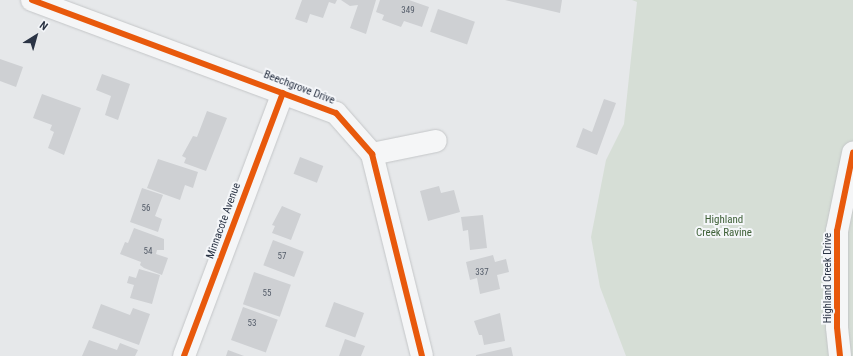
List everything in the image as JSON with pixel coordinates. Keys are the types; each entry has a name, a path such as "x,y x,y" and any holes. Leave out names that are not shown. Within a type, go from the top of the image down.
{"street":[{"name":"Beechgrove Drive","path":"32,0 336,113 372,154 422,356"},
{"name":"Minnacote Avenue","path":"184,356 283,93"},
{"path":"372,154 436,141"},
{"name":"Highland Creek Drive","path":"840,356 837,327 837,231 853,153"}],"green space":[{"name":"Highland Creek Ravine","path":"632,0 853,0 853,356 626,356 600,287 591,237 606,160 624,124 637,2"}],"building":[{"path":"302,0 337,0 335,4 329,2 323,18 310,14 307,23 295,19"},
{"path":"341,0 376,0 366,34 350,28 358,5 350,6"},
{"path":"380,0 409,0 429,7 422,27 404,21 401,27 382,20 384,15 376,12"},
{"path":"505,0 562,0 560,13"},
{"path":"438,9 475,22 467,44 430,32"},
{"path":"0,59 23,67 16,87 0,81"},
{"path":"102,74 130,84 118,120 105,115 111,96 96,90"},
{"path":"42,94 81,108 64,155 48,148 54,132 50,130 52,125 33,118"},
{"path":"604,99 616,103 597,155 576,147 583,128 592,132"},
{"path":"207,111 227,118 206,171 184,163 186,158 182,156 193,136 197,137"},
{"path":"300,157 323,166 317,183 294,174"},
{"path":"158,159 198,172 193,188 185,185 180,200 147,188"},
{"path":"439,186 441,193 454,190 460,212 428,221 420,191"},
{"path":"142,188 163,195 155,216 162,219 158,232 130,222"},
{"path":"282,206 301,214 291,240 272,233 275,226 272,225"},
{"path":"483,215 487,248 470,250 468,230 463,231 461,217"},
{"path":"134,228 164,239 164,250 157,250 156,254 168,258 162,275 144,268 140,265 141,262 120,254 125,242 128,243"},
{"path":"273,240 304,252 294,277 263,265"},
{"path":"493,255 495,262 506,259 509,272 497,275 500,289 480,294 477,278 470,280 466,262"},
{"path":"139,269 160,275 152,304 130,298 134,285 127,283 129,276 136,278"},
{"path":"254,272 291,285 280,317 243,304"},
{"path":"334,302 364,313 355,337 325,326"},
{"path":"101,304 130,315 133,308 150,314 139,345 92,328"},
{"path":"243,307 278,320 266,353 231,340"},
{"path":"500,313 505,341 484,345 482,335 479,335 474,321"},
{"path":"345,339 365,346 361,356 339,356"},
{"path":"89,340 117,350 120,343 138,350 135,356 82,356"},
{"path":"511,347 513,356 476,356 476,355"},
{"path":"228,350 244,356 226,356"}],"cycle path":[{"path":"32,0 336,113 372,154 422,356"},
{"path":"184,356 283,93"},
{"path":"840,356 837,327 837,231 853,153"}]}
